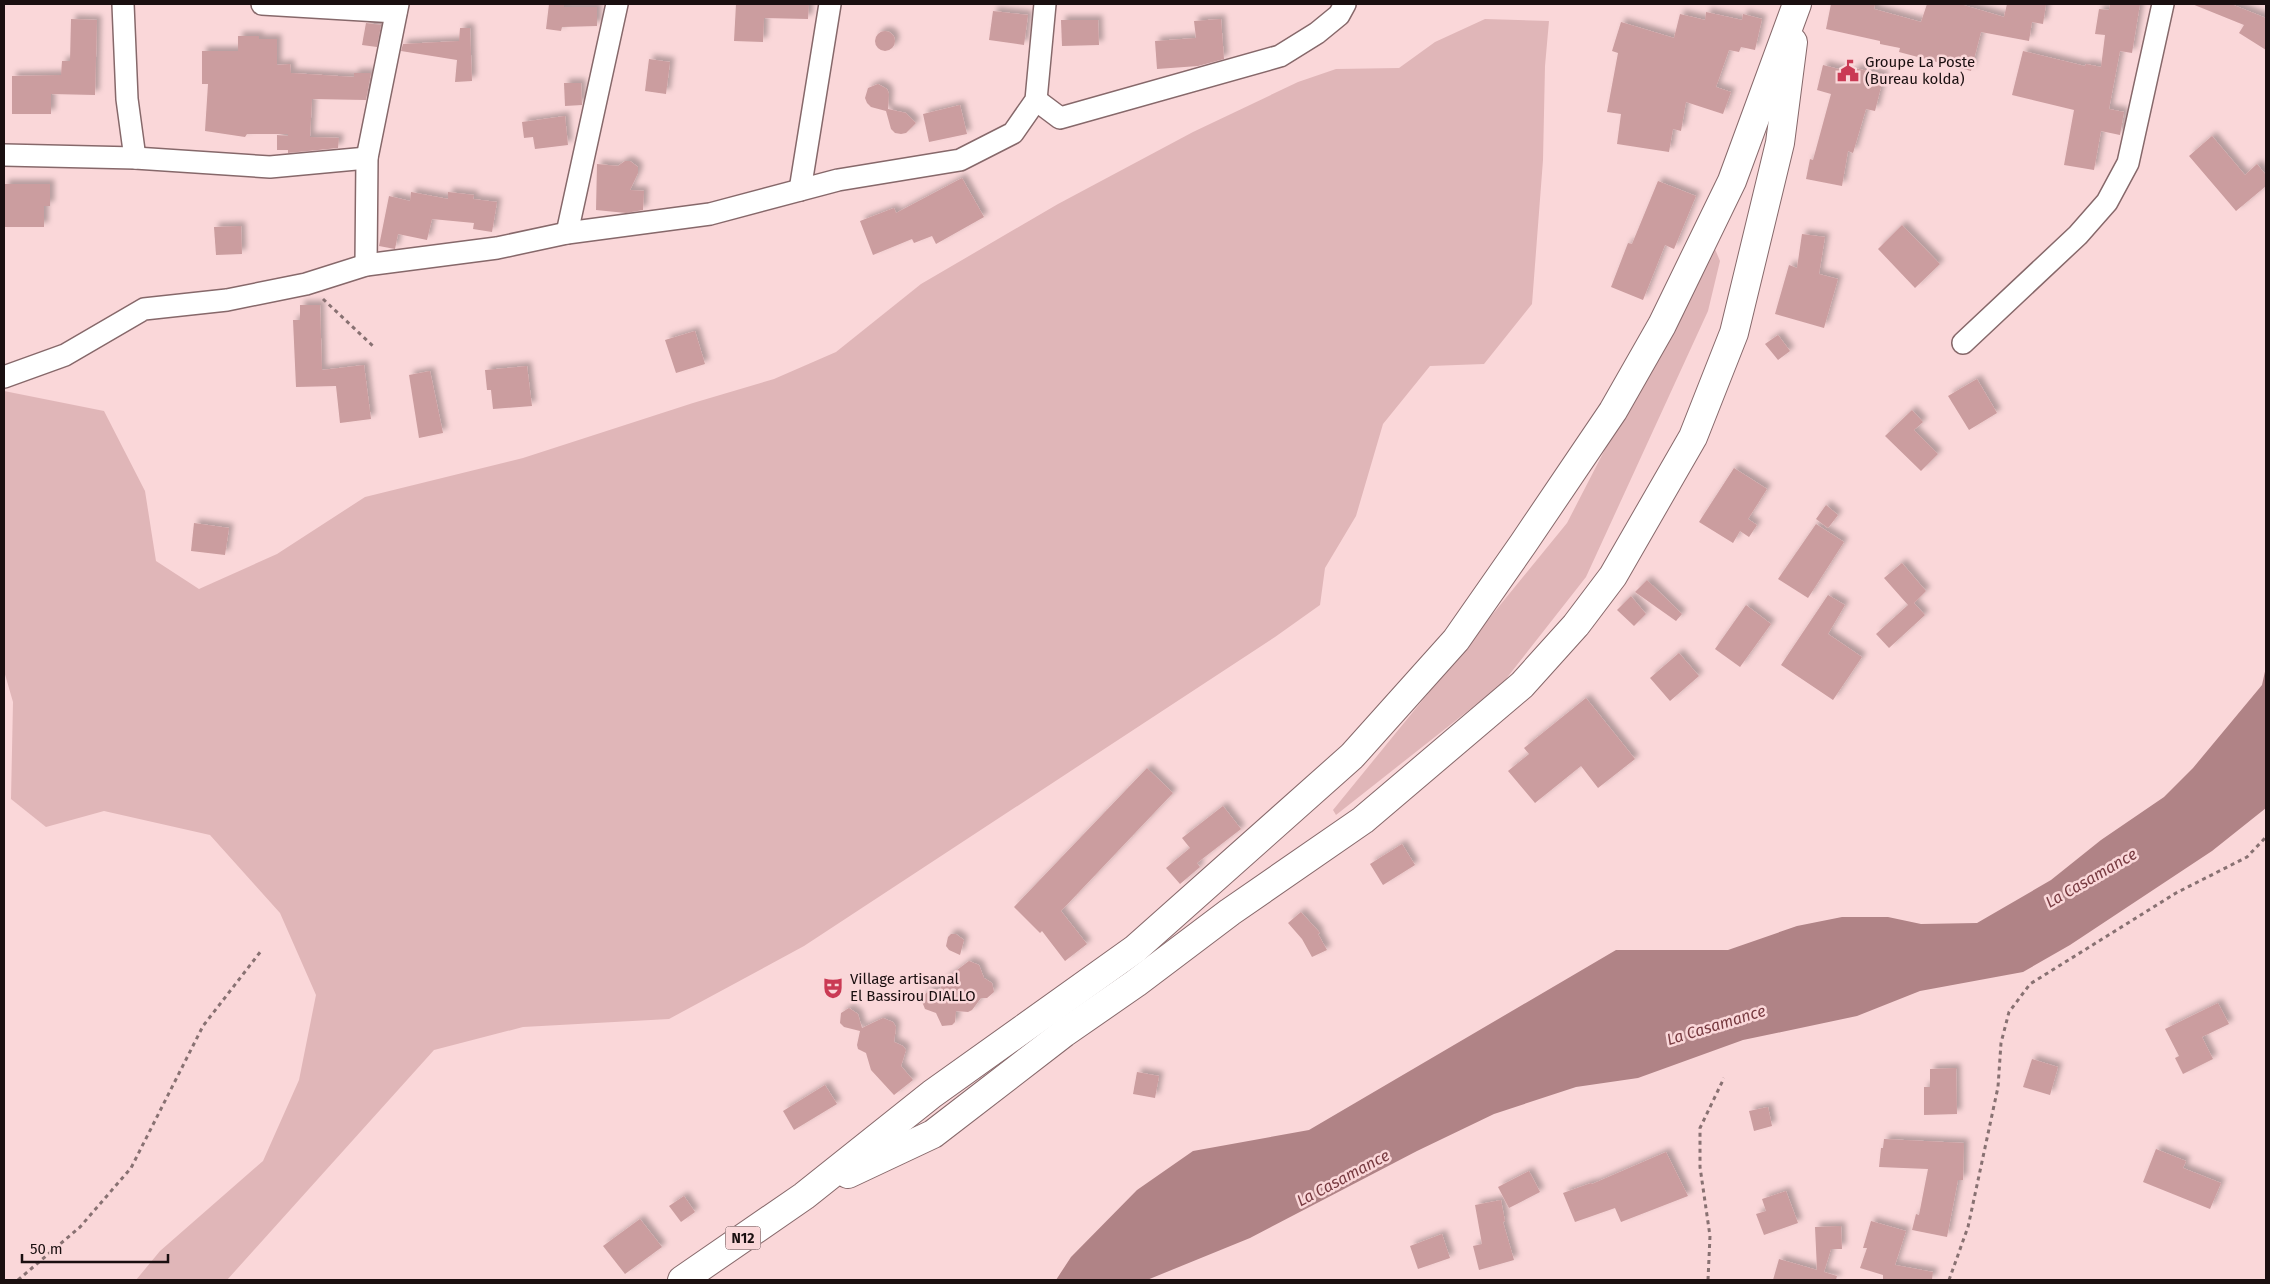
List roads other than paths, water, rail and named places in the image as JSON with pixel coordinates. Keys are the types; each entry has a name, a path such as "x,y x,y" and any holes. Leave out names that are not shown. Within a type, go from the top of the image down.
{"main road":[{"path":"804,1196 933,1134 1064,1033 1136,983 1230,912 1363,820 1522,685 1576,625 1613,576 1693,437 1734,333 1780,143 1797,4"},
{"path":"804,1196 932,1094 1135,949 1352,756 1456,640 1613,411 1662,325 1732,181 1797,4"},
{"name":"N12","path":"682,1280 804,1196"}],"street":[{"path":"123,4 127,99 135,158"},
{"path":"262,4 397,8 366,158 366,265"},
{"path":"567,233 617,4"},
{"path":"800,190 830,4"},
{"path":"4,377 66,355 144,309 227,300 306,284 366,265 497,248 567,233 710,214 838,180 960,160 1013,133 1036,100 1045,4"},
{"path":"1036,100 1060,118 1280,56 1316,33 1339,15 1346,4"},
{"path":"1963,343 2078,235 2107,202 2128,163 2163,4"},
{"path":"4,155 135,158 270,167 366,158"}],"water":[{"name":"La Casamance","path":"2266,667 2266,808 2212,851 2070,945 2023,972 1920,991 1857,1016 1743,1040 1638,1078 1576,1087 1494,1114 1417,1151 1250,1238 1147,1280 1056,1280 1071,1257 1137,1190 1193,1151 1309,1130 1616,950 1728,950 1797,926 1842,917 1888,917 1921,924 1977,923 2051,880 2101,840 2164,797 2193,768 2262,685"}],"place":[{"name":"Groupe La Poste (Bureau kolda)","path":"1848,71"},
{"name":"Village artisanal El Bassirou DIALLO","path":"833,988"}]}
